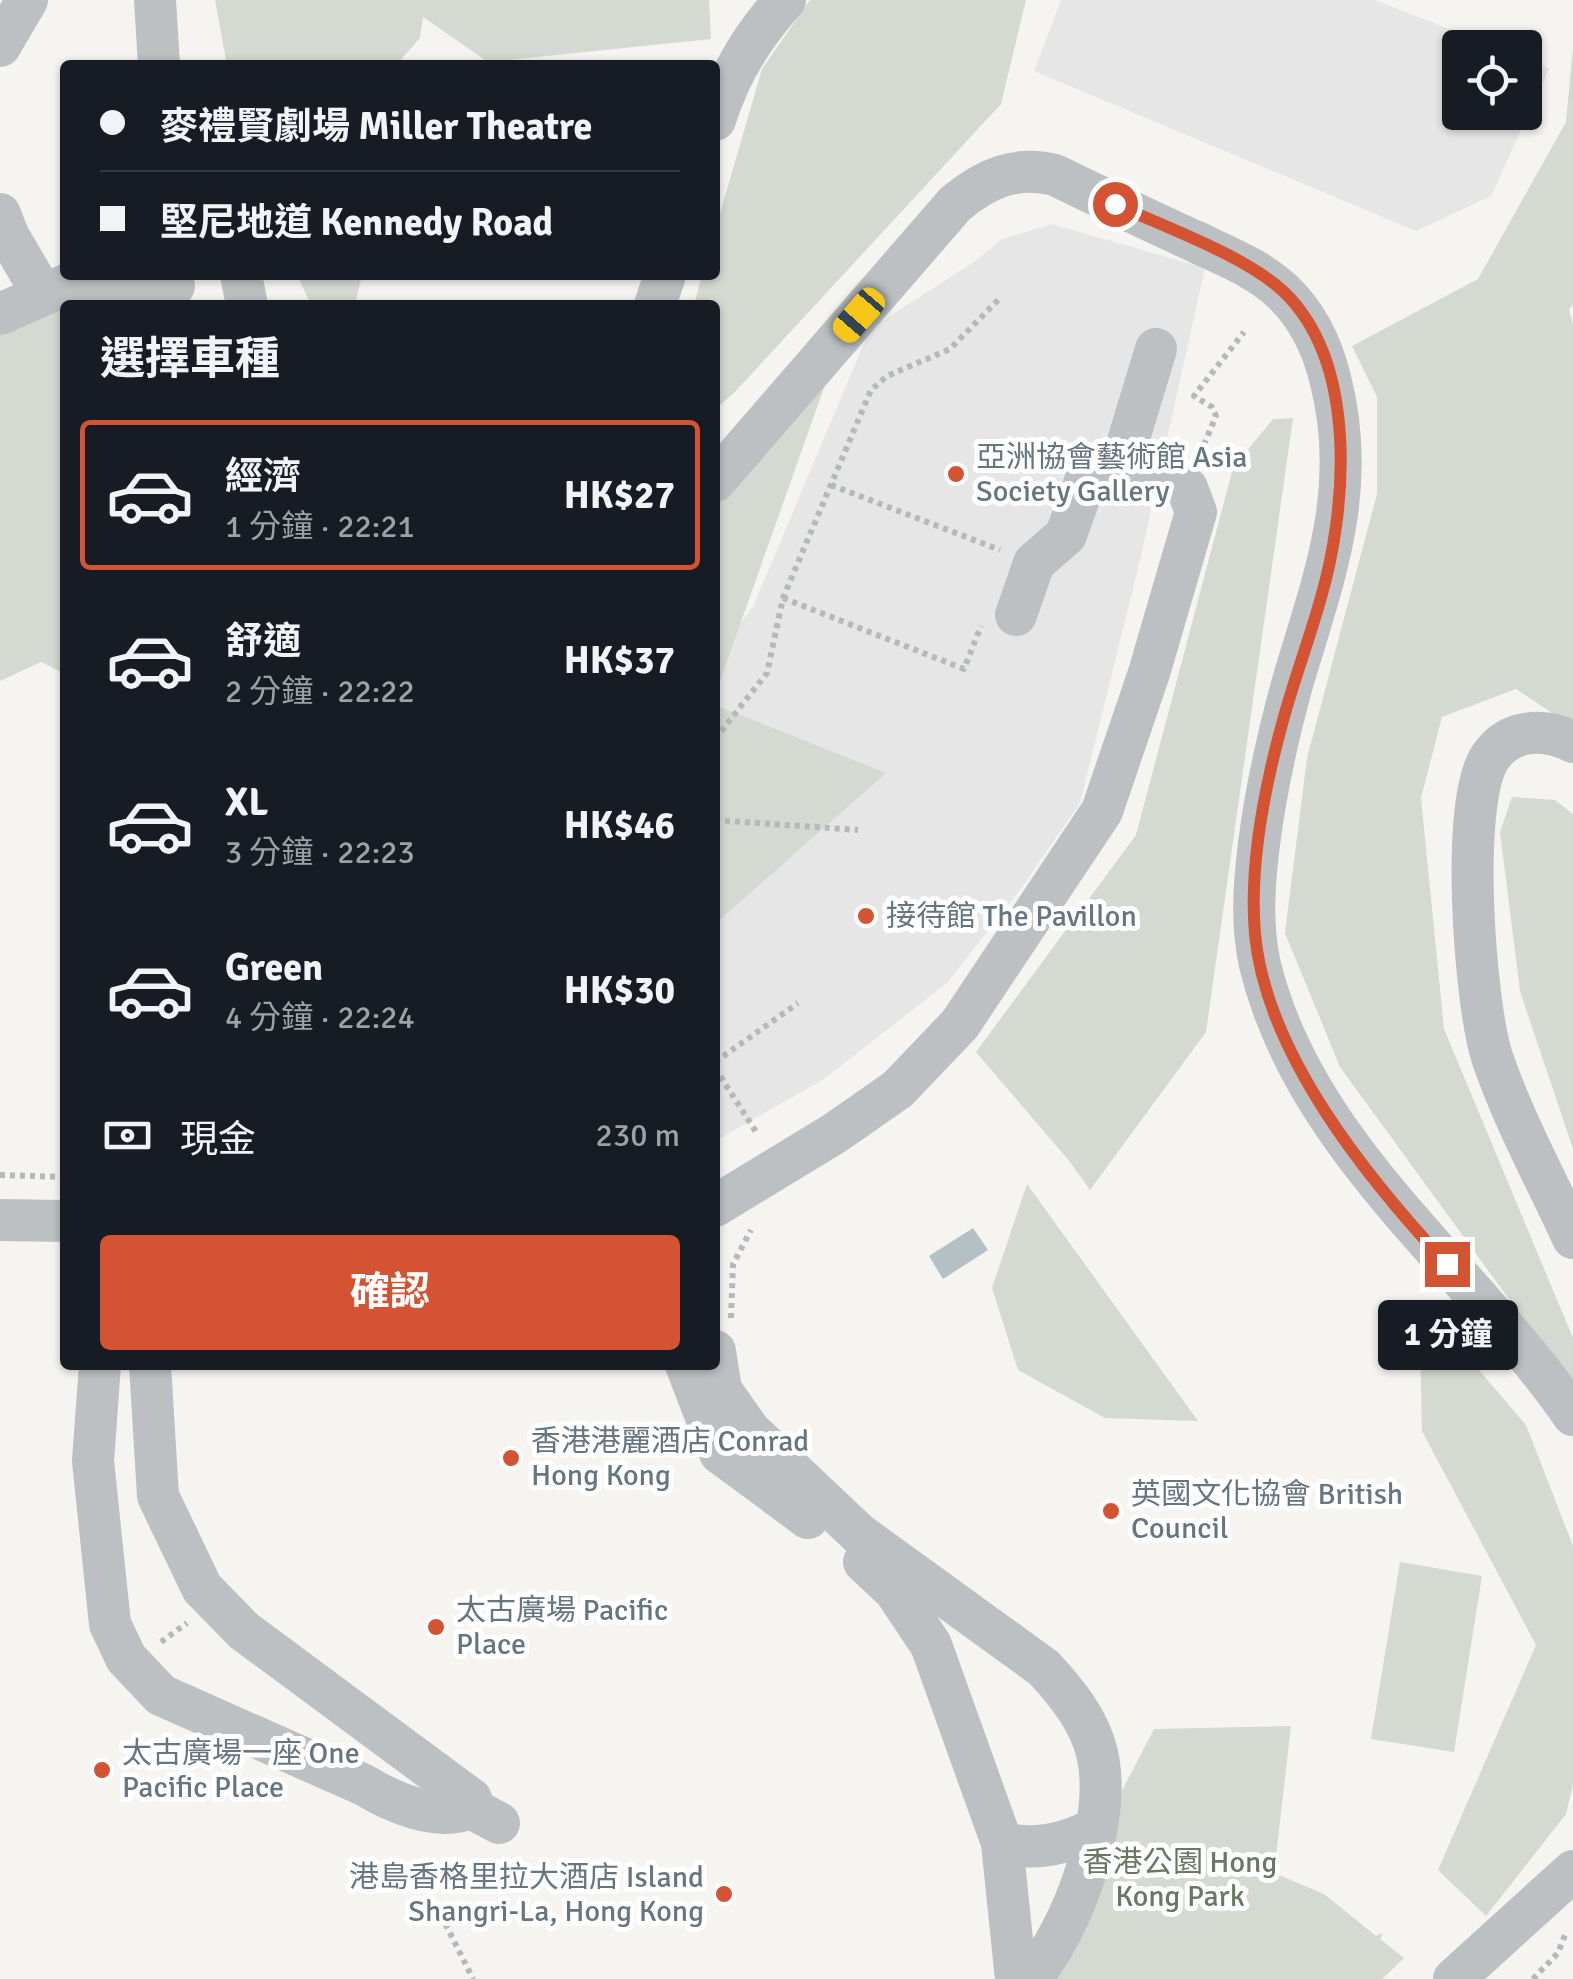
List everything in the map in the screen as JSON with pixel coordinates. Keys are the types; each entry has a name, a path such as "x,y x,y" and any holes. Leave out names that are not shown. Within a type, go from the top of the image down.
{"street":[{"path":"0,46 27,0"},
{"path":"155,0 159,60"},
{"path":"720,108 738,64 785,0"},
{"path":"720,474 954,204 995,178 1026,171 1055,175 1252,269 1283,292 1315,336 1326,363 1338,424 1340,486 1329,566 1280,729 1262,824 1254,908 1259,961 1294,1054 1338,1128 1398,1208 1518,1342 1573,1415"},
{"path":"0,214 43,295"},
{"path":"0,314 68,284 87,280"},
{"path":"119,280 174,289"},
{"path":"1122,461 1156,349"},
{"path":"720,1203 898,1089 960,1024 1102,812 1149,673 1196,512 1187,488 1140,465 1122,461 1103,463 1087,476 1066,534 1034,563 1016,615"},
{"path":"1573,742 1549,732 1533,731 1517,736 1490,756 1478,796 1474,864 1480,998 1492,1055 1573,1238"},
{"path":"0,1220 60,1221"},
{"path":"100,1370 93,1461 110,1624 126,1658 160,1696 364,1785 385,1798 422,1810 485,1816 471,1799 425,1762 244,1630 202,1588 158,1496 150,1370"},
{"path":"688,1370 720,1453 848,1548 895,1591 931,1645 1002,1844 1016,1979"},
{"path":"718,1370 722,1390 750,1432 859,1534 1044,1668 1069,1695 1097,1751 1100,1773 1094,1854 1069,1916 1043,1964 1030,1979"},
{"path":"93,1461 158,1496"},
{"path":"1002,1844 1055,1845 1096,1828"},
{"path":"1454,1979 1573,1871"}],"path":[{"path":"720,733 767,672 783,598 871,390 887,376 950,349 999,299"},
{"path":"1187,488 1216,416 1212,407 1194,396 1244,332"},
{"path":"831,484 1034,563"},
{"path":"783,598 964,669 985,616 1016,615"},
{"path":"720,820 858,830"},
{"path":"720,1061 798,1003"},
{"path":"720,1073 759,1136"},
{"path":"744,1144 770,1130"},
{"path":"0,1176 60,1177"},
{"path":"441,1915 473,1979"},
{"path":"1533,1979 1558,1953 1571,1916"}],"shaded area":[{"path":"1061,0 1375,0 1452,30 1442,30 1442,130 1521,130 1491,196 1416,231 1034,71"},
{"path":"1542,66 1549,69 1542,84"},
{"path":"1052,224 1205,268 1140,560 1080,803 1019,891 947,983 824,1079 720,1138 720,650 753,607 870,329 974,262 1002,239"},
{"path":"973,1228 988,1250 943,1279 929,1256"}],"green space":[{"path":"215,0 709,0 711,39 485,60 423,17 420,38 400,60 226,60"},
{"path":"810,0 1026,0 1001,104 720,405 720,300 695,300 701,280 720,280 720,214 762,69"},
{"path":"1573,48 1573,305 1569,309 1573,325 1573,727 1516,689 1442,717 1421,798 1444,1029 1573,1338 1573,1387 1340,1067 1285,933 1307,758 1377,494 1377,397 1352,346 1478,279 1566,122"},
{"path":"299,280 361,280 356,300 309,300"},
{"path":"74,292 131,300 60,300 60,672 41,662 0,681 0,320"},
{"path":"825,385 720,681 720,497"},
{"path":"1293,418 1206,1032 1090,1190 976,1052 1136,835 1233,468 1273,419"},
{"path":"720,707 886,773 720,920"},
{"path":"1512,797 1555,800 1573,814 1573,1149 1520,991 1500,832"},
{"path":"1027,1184 1198,1421 1105,1418 1018,1370 992,1288"},
{"path":"1419,1300 1526,1425 1573,1546 1573,1784 1566,1814 1486,1916 1438,1870 1536,1645 1422,1431"},
{"path":"1400,1562 1482,1576 1454,1752 1371,1739"},
{"name":"香港公園 Hong Kong Park","path":"1291,1726 1274,1873 1324,1894 1376,1936 1383,1933 1380,1939 1404,1958 1382,1979 1024,1979 1154,1729"}],"place":[{"name":"亞洲協會藝術館 Asia Society Gallery","path":"956,474"},
{"name":"接待館 The Pavillon","path":"866,916"},
{"name":"香港港麗酒店 Conrad Hong Kong","path":"511,1458"},
{"name":"英國文化協會 British Council","path":"1111,1511"},
{"name":"太古廣場 Pacific Place","path":"436,1627"},
{"name":"太古廣場一座 One Pacific Place","path":"102,1770"},
{"name":"港島香格里拉大酒店 Island Shangri-La, Hong Kong","path":"724,1894"}],"route":[{"path":"1115,204 1262,275 1297,308 1326,363 1334,394 1340,455 1336,525 1320,601 1294,678 1270,776 1256,872 1255,935 1265,984 1278,1020 1315,1093 1386,1193 1447,1264"}]}
